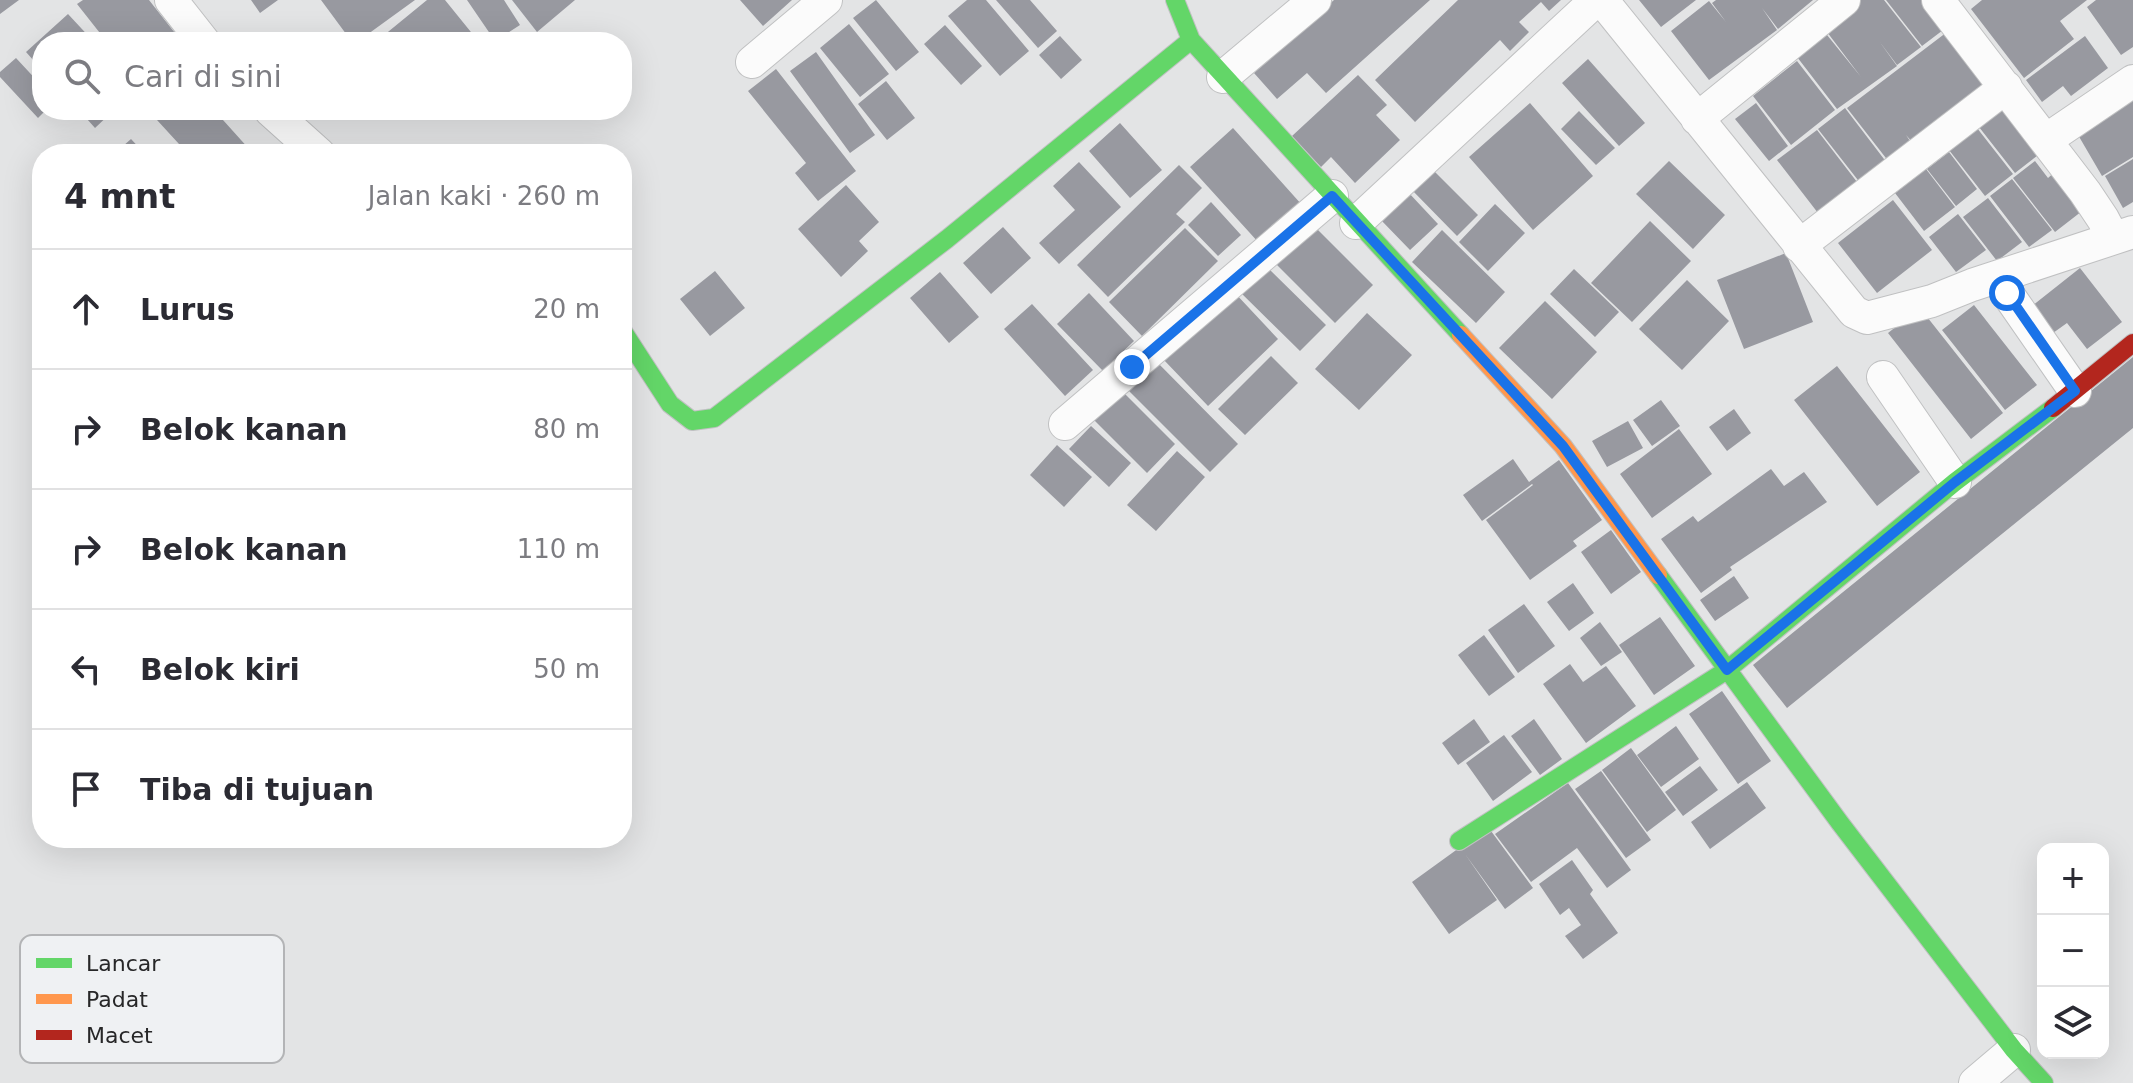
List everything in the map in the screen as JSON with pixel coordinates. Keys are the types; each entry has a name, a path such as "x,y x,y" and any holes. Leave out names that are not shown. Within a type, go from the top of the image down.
{"street":[{"path":"171,0 196,32"},
{"path":"752,62 826,0"},
{"path":"1175,0 1191,40 1223,77 1563,446 1840,823 2014,1050 2044,1083"},
{"path":"1223,77 1315,0"},
{"path":"1356,223 1599,0 1854,312 1867,318 1932,301 2123,235"},
{"path":"1697,119 1844,0"},
{"path":"1951,4 2006,87 2103,219 2123,235"},
{"path":"632,345 670,404 692,421 714,418 947,239 1191,40"},
{"path":"2046,140 2133,81"},
{"path":"1799,246 2006,87"},
{"path":"281,120 308,144"},
{"path":"1065,424 1332,196"},
{"path":"2007,293 2075,391"},
{"path":"1459,841 1727,670 1955,482 2133,343"},
{"path":"1883,377 1955,482"},
{"path":"1975,1083 2014,1050"}],"building":[{"path":"0,0 19,0 0,14"},
{"path":"83,0 149,0 174,32 99,32 77,4"},
{"path":"251,0 278,0 260,13"},
{"path":"321,0 415,0 371,32 345,32"},
{"path":"427,0 445,0 471,32 388,32"},
{"path":"467,0 504,0 520,25 509,32 489,32"},
{"path":"512,0 575,0 537,32"},
{"path":"740,0 792,0 763,26"},
{"path":"876,0 919,52 896,71 853,18"},
{"path":"967,0 986,0 1029,51 1000,76 948,16"},
{"path":"996,0 1030,0 1057,31 1038,48"},
{"path":"1334,0 1430,0 1326,93 1307,73 1277,99 1254,73"},
{"path":"1458,0 1561,0 1549,11 1541,2 1519,22 1529,32 1510,51 1500,40 1415,122 1375,80"},
{"path":"1639,0 1696,0 1661,27"},
{"path":"1716,0 1813,0 1778,29 1762,8 1777,30 1709,80 1671,31 1709,1 1726,22 1712,3"},
{"path":"1860,0 1884,0 1921,47 1897,65 1879,41 1897,66 1837,109 1794,53 1823,30 1861,77 1824,28"},
{"path":"1886,0 1932,0 1951,24 1922,46"},
{"path":"1982,0 2087,0 2060,21 2074,39 2024,78 1971,9"},
{"path":"2096,0 2133,0 2133,47 2121,55 2087,7"},
{"path":"68,14 85,32 48,32"},
{"path":"849,24 889,74 860,97 820,48"},
{"path":"945,25 982,66 961,85 924,44"},
{"path":"1951,29 1991,82 1913,143 1906,135 1912,144 1889,162 1847,108"},
{"path":"1060,36 1082,60 1061,79 1039,55"},
{"path":"2085,36 2108,68 2071,96 2063,86 2042,102 2026,80"},
{"path":"816,52 875,135 850,153 790,71"},
{"path":"16,58 32,75 32,112 0,77 0,72"},
{"path":"1588,59 1645,123 1619,146 1562,83"},
{"path":"1797,61 1835,110 1791,145 1753,96"},
{"path":"776,69 856,171 818,201 795,173 806,163 748,91"},
{"path":"1358,75 1387,105 1376,115 1400,140 1355,183 1331,157 1321,167 1292,136"},
{"path":"886,81 915,118 887,140 858,104"},
{"path":"2133,96 2133,157 2102,176 2074,128"},
{"path":"2010,102 2046,149 2015,173 1979,127"},
{"path":"1530,103 1593,176 1533,230 1469,157"},
{"path":"1756,103 1788,146 1769,161 1735,119"},
{"path":"1845,108 1887,163 1861,184 1818,129"},
{"path":"1579,111 1615,148 1596,165 1561,129"},
{"path":"88,120 103,120 95,128"},
{"path":"157,120 223,120 245,144 179,144"},
{"path":"1120,123 1162,170 1130,198 1089,151"},
{"path":"1233,128 1302,205 1259,243 1190,167"},
{"path":"1977,128 2013,174 1985,196 1949,150"},
{"path":"1817,130 1857,182 1818,213 1777,160"},
{"path":"1949,152 1977,189 1956,206 1927,169"},
{"path":"2133,159 2133,202 2123,208 2105,176"},
{"path":"1669,161 1725,215 1693,249 1636,194"},
{"path":"2035,161 2048,178 2057,170 2086,208 2055,232 2013,178"},
{"path":"1079,162 1121,207 1059,264 1039,243 1075,210 1053,186"},
{"path":"1179,165 1202,188 1176,214 1185,222 1108,297 1077,265"},
{"path":"1432,169 1478,215 1457,236 1411,189"},
{"path":"1926,169 1955,207 1924,231 1895,193"},
{"path":"2012,179 2052,230 2029,247 1990,196"},
{"path":"846,185 879,222 859,241 868,251 841,277 798,229"},
{"path":"1408,192 1438,224 1410,250 1380,219"},
{"path":"1988,198 2022,242 1997,261 1963,217"},
{"path":"1893,200 1932,250 1877,293 1838,243"},
{"path":"1211,202 1241,235 1218,256 1188,225"},
{"path":"1495,204 1525,233 1488,271 1459,242"},
{"path":"1958,214 1986,250 1956,272 1929,237"},
{"path":"1650,221 1691,261 1632,322 1591,283"},
{"path":"1313,225 1373,285 1335,323 1275,263"},
{"path":"1003,227 1031,258 991,294 963,263"},
{"path":"1185,228 1218,261 1142,336 1109,302"},
{"path":"1442,230 1505,292 1476,323 1412,262"},
{"path":"1786,253 1813,322 1744,349 1717,280"},
{"path":"1264,264 1326,325 1300,351 1238,290"},
{"path":"2080,268 2122,322 2087,349 2067,323 2053,333 2032,306"},
{"path":"1574,269 1619,312 1595,337 1550,294"},
{"path":"715,271 745,308 710,336 680,299"},
{"path":"940,272 979,317 949,343 910,298"},
{"path":"1687,280 1729,321 1682,370 1639,329"},
{"path":"1234,292 1278,339 1208,406 1163,359"},
{"path":"1089,293 1134,341 1103,371 1057,324"},
{"path":"1545,301 1597,352 1552,399 1499,348"},
{"path":"1032,304 1093,370 1065,396 1004,329"},
{"path":"1974,305 2037,385 2005,410 1942,330"},
{"path":"1920,308 2003,413 1971,439 1888,333"},
{"path":"1367,313 1412,355 1359,410 1315,369"},
{"path":"1271,356 1298,383 1245,435 1218,409"},
{"path":"2133,357 2133,428 1787,708 1753,665"},
{"path":"1154,359 1238,444 1210,472 1125,387"},
{"path":"1837,366 1920,472 1877,506 1794,400"},
{"path":"1120,389 1175,444 1147,473 1092,418"},
{"path":"1661,400 1680,426 1652,446 1633,420"},
{"path":"1734,409 1751,433 1727,451 1709,427"},
{"path":"1628,421 1643,448 1607,467 1592,441"},
{"path":"1091,426 1131,463 1109,487 1069,449"},
{"path":"1679,429 1712,474 1652,518 1620,474"},
{"path":"1057,445 1092,477 1064,507 1030,475"},
{"path":"1177,451 1205,477 1156,531 1127,505"},
{"path":"1513,459 1529,482 1559,460 1602,520 1573,541 1577,546 1530,580 1486,520 1533,485 1482,521 1463,495"},
{"path":"1771,469 1784,486 1804,472 1827,502 1730,567 1732,570 1701,593 1661,539 1693,516 1698,522"},
{"path":"1611,530 1641,572 1611,594 1581,552"},
{"path":"1734,576 1749,598 1715,621 1700,600"},
{"path":"1573,583 1594,613 1569,631 1547,602"},
{"path":"1524,604 1555,646 1518,673 1488,630"},
{"path":"1660,617 1695,666 1654,695 1619,645"},
{"path":"1600,622 1622,652 1601,666 1580,638"},
{"path":"1484,635 1515,677 1489,696 1458,655"},
{"path":"1570,664 1583,682 1606,666 1636,706 1586,743 1543,684"},
{"path":"1722,691 1771,761 1738,784 1689,714"},
{"path":"1474,719 1490,742 1458,765 1442,743"},
{"path":"1534,719 1562,759 1540,775 1511,736"},
{"path":"1676,726 1699,759 1661,787 1637,755"},
{"path":"1504,735 1532,772 1493,801 1466,763"},
{"path":"1631,748 1676,810 1647,832 1602,770"},
{"path":"1700,766 1718,790 1683,816 1665,792"},
{"path":"1601,771 1651,840 1626,858 1575,789"},
{"path":"1747,782 1766,808 1710,849 1691,822"},
{"path":"1568,783 1631,870 1607,888 1577,848 1531,882 1495,834"},
{"path":"1491,831 1533,888 1505,909 1465,854 1497,900 1449,934 1412,882 1459,848"},
{"path":"1572,860 1593,890 1590,894 1618,933 1583,959 1565,936 1581,925 1569,908 1560,915 1539,884"}],"traffic: fast":[{"path":"1175,0 1191,40 1461,335"},
{"path":"632,345 670,404 692,421 714,418 947,239 1191,40"},
{"path":"1459,841 1727,670 1955,482 2053,408"},
{"path":"1658,575 1840,823 2014,1050 2044,1083"}],"traffic: slow":[{"path":"1461,335 1563,446 1658,575"}],"traffic: jam":[{"path":"2053,408 2133,343"}],"route":[{"path":"1132,367 1332,196 1563,446 1727,670 1955,482 2075,391 2007,293"}]}
